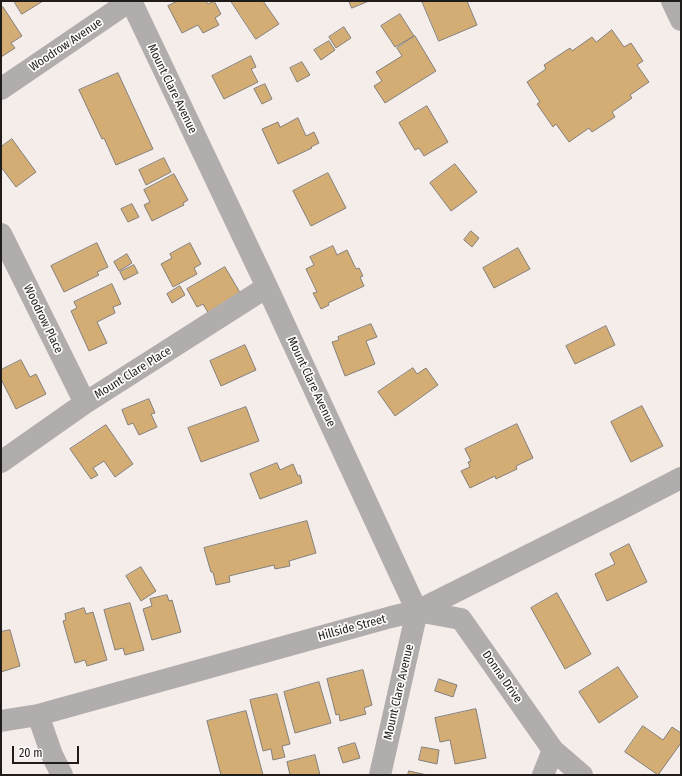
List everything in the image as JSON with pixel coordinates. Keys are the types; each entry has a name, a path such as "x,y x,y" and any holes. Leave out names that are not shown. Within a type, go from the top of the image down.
{"street":[{"name":"Woodrow Avenue","path":"1,89 130,1"},
{"name":"Mount Clare Avenue","path":"130,1 267,287 417,612 380,775"},
{"path":"672,1 681,20"},
{"name":"Woodrow Place","path":"1,234 85,403"},
{"name":"Mount Clare Place","path":"1,462 85,403 267,287"},
{"name":"Hillside Street","path":"1,721 38,715 391,617 417,612 681,478"},
{"name":"Donna Drive","path":"417,612 461,619 553,750 582,775"},
{"path":"38,715 52,755 62,775"},
{"path":"543,775 553,750"}],"building":[{"path":"14,1 43,1 22,14"},
{"path":"178,1 206,1 208,4 214,1 221,14 215,18 219,25 203,33 198,25 182,33 168,6"},
{"path":"231,1 263,1 279,24 256,39"},
{"path":"349,1 369,1 352,8"},
{"path":"422,1 467,1 477,25 439,41"},
{"path":"3,7 22,36 11,43 15,48 1,57 1,8"},
{"path":"400,14 414,36 395,47 381,26"},
{"path":"344,27 351,38 336,48 329,37"},
{"path":"612,30 624,47 631,43 643,61 637,65 649,82 630,95 632,98 612,112 615,117 592,132 589,128 569,142 556,124 553,127 537,104 540,102 527,82 546,69 544,65 570,48 572,51 592,37 596,42"},
{"path":"415,36 436,71 385,103 374,86 382,81 376,72 402,56 397,48"},
{"path":"329,41 335,50 321,60 314,50"},
{"path":"251,56 256,67 251,69 258,82 224,99 212,76"},
{"path":"302,62 310,75 297,82 290,68"},
{"path":"118,73 153,149 116,165 79,90"},
{"path":"265,84 272,99 262,104 254,89"},
{"path":"427,106 448,142 424,156 419,148 415,150 399,123"},
{"path":"298,118 306,136 314,132 319,143 311,147 312,148 278,164 262,129 278,122 280,127"},
{"path":"12,139 36,172 16,187 1,167 1,147"},
{"path":"164,158 171,172 146,185 139,170"},
{"path":"455,164 477,192 451,211 430,183"},
{"path":"328,173 346,208 311,226 293,191"},
{"path":"174,174 188,200 183,203 184,205 152,221 144,205 150,202 144,190"},
{"path":"132,204 139,217 128,222 121,209"},
{"path":"471,231 479,238 472,247 464,240"},
{"path":"97,243 108,267 97,272 99,275 64,292 51,266"},
{"path":"190,243 201,264 194,268 197,274 173,287 161,264 172,258 170,254"},
{"path":"333,246 337,255 347,250 356,269 359,268 363,276 360,277 364,286 328,303 329,305 321,309 313,293 317,292 306,269 314,265 310,257"},
{"path":"518,248 530,269 494,288 483,268"},
{"path":"127,254 132,263 119,271 114,262"},
{"path":"134,265 138,273 124,280 120,272"},
{"path":"225,267 242,296 209,314 203,304 197,307 187,289"},
{"path":"112,284 121,304 113,307 115,313 97,322 107,343 89,351 71,311 77,308 74,302"},
{"path":"180,286 185,295 172,303 167,294"},
{"path":"371,324 377,337 366,341 375,364 345,376 332,342 339,340 338,337"},
{"path":"606,326 615,345 575,364 566,346"},
{"path":"245,345 256,370 221,386 210,361"},
{"path":"21,360 30,377 36,374 46,394 16,409 1,379 1,370"},
{"path":"413,368 417,374 426,368 438,385 395,416 378,392"},
{"path":"149,399 155,413 151,414 157,427 139,435 133,423 128,425 122,410"},
{"path":"642,406 663,446 631,462 611,422"},
{"path":"246,407 259,441 201,462 188,428"},
{"path":"517,424 533,458 516,466 517,469 496,479 495,476 470,488 461,471 470,467 468,462 471,461 465,449"},
{"path":"106,425 133,464 115,477 104,461 93,468 98,475 91,479 70,449"},
{"path":"277,463 280,470 293,464 298,476 300,475 302,483 260,499 250,474"},
{"path":"307,521 316,553 289,561 290,566 275,569 274,565 229,576 230,582 216,585 204,548"},
{"path":"629,544 647,582 607,601 595,574 615,564 610,554"},
{"path":"141,567 156,591 141,601 126,576"},
{"path":"557,593 591,654 565,669 531,608"},
{"path":"167,595 169,601 172,600 181,632 152,640 143,609 152,606 150,599"},
{"path":"130,603 144,650 125,655 123,648 115,650 104,610"},
{"path":"84,608 86,614 93,612 107,660 87,666 85,660 75,663 63,621 66,620 65,614"},
{"path":"10,630 20,666 1,672 1,632"},
{"path":"618,667 638,697 599,723 579,692"},
{"path":"363,670 372,705 364,708 366,714 340,721 339,714 336,715 327,679"},
{"path":"439,679 457,685 453,697 435,691"},
{"path":"319,682 331,723 295,733 284,692"},
{"path":"277,694 290,744 282,746 285,757 273,760 271,749 263,751 250,700"},
{"path":"476,709 486,758 455,764 450,740 440,742 435,718"},
{"path":"246,711 263,775 221,775 207,721"},
{"path":"643,726 663,740 672,727 681,733 681,743 658,775 625,752"},
{"path":"355,743 360,758 343,763 338,748"},
{"path":"422,747 439,750 437,764 419,760"},
{"path":"315,755 320,775 290,775 287,762"},
{"path":"409,771 427,775 408,775"}]}
